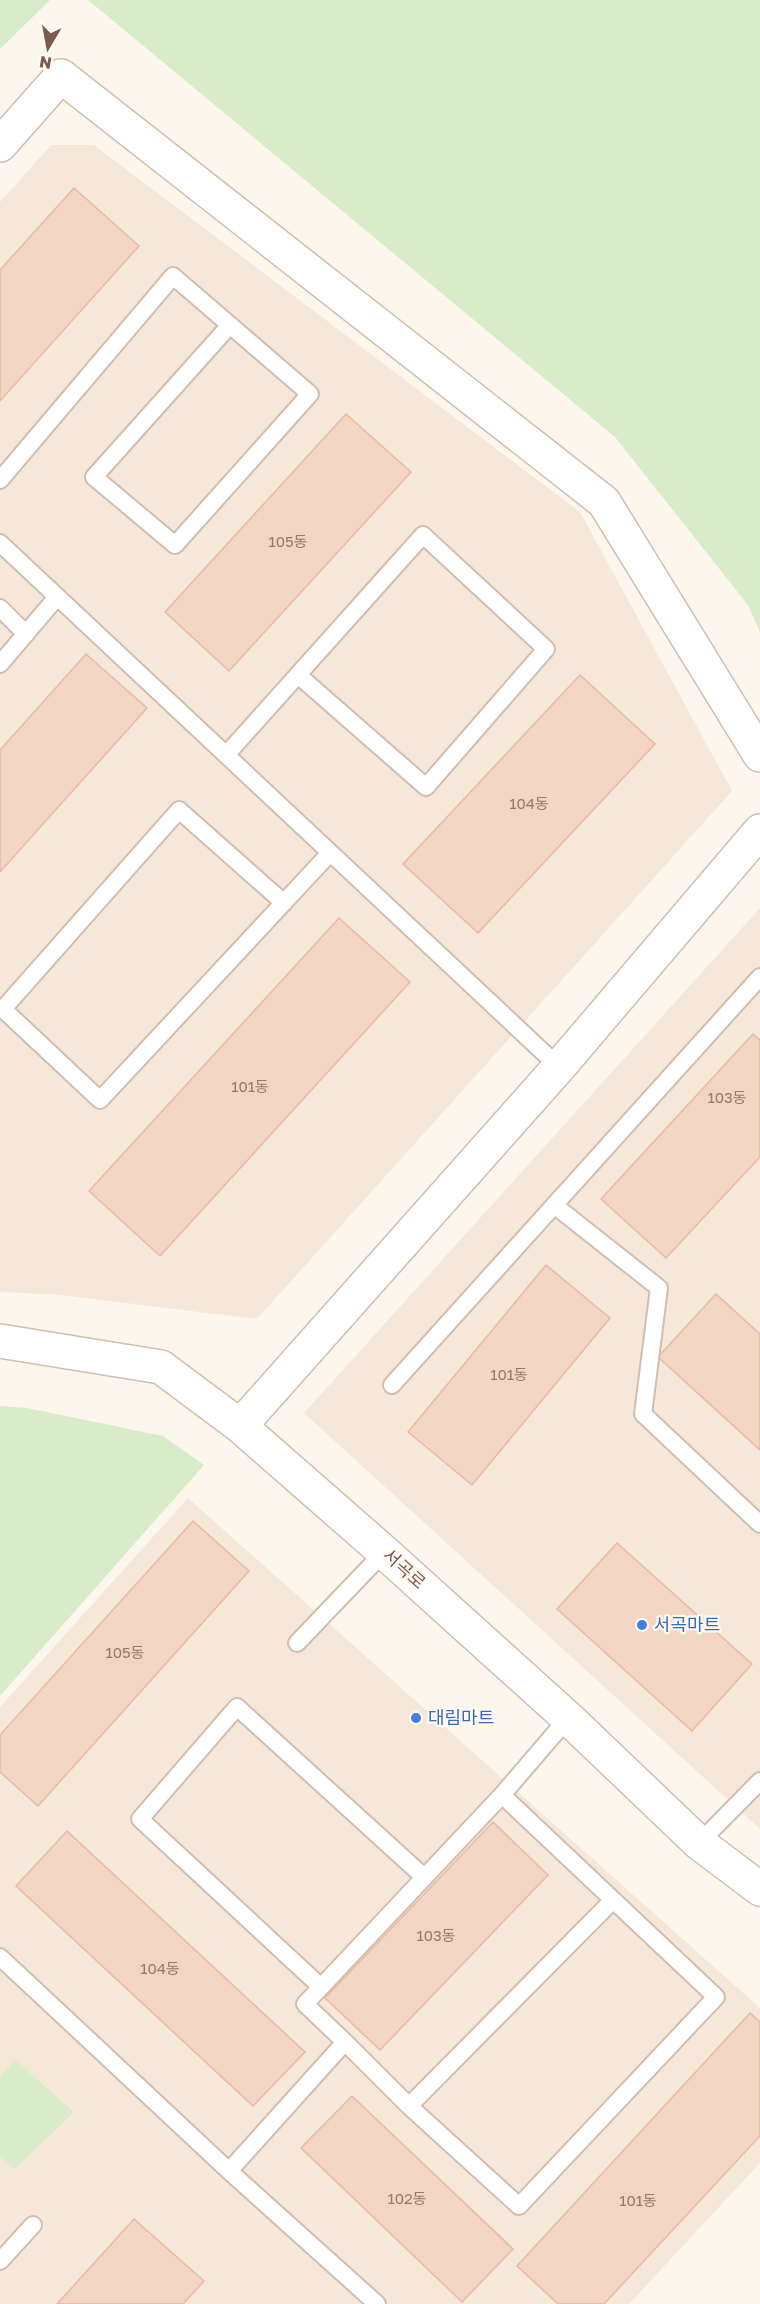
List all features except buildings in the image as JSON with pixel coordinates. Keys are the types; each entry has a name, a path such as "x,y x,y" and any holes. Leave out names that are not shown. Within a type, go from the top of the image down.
{"street":[{"path":"0,145 61,76 604,502 760,754"},
{"path":"240,1426 559,1067 760,831"},
{"name":"서곡로","path":"0,1341 161,1367 240,1426 384,1551 568,1718 699,1843 760,1889"}],"lane":[{"path":"0,480 173,276 310,394 176,545 94,477 230,326"},
{"path":"226,754 423,535 546,649 426,787 298,675"},
{"path":"0,543 559,1067"},
{"path":"0,664 57,597"},
{"path":"0,608 26,634"},
{"path":"284,903 179,810 3,1009 100,1100 284,903 330,853"},
{"path":"392,1385 554,1205 757,986"},
{"path":"554,1205 659,1288 643,1414 760,1524"},
{"path":"297,1643 384,1551"},
{"path":"321,1987 140,1819 237,1707 424,1877"},
{"path":"502,1795 716,1997 519,2206 409,2106 305,2004 502,1795 568,1718"},
{"path":"699,1843 760,1781"},
{"path":"409,2106 613,1900"},
{"path":"0,1958 377,2304"},
{"path":"229,2170 345,2043"},
{"path":"0,2261 33,2225"}],"shaded area":[{"path":"51,145 94,145 580,512 732,791 257,1319 61,1295 0,1292 0,202"},
{"path":"760,908 760,1829 304,1413"},
{"path":"188,1498 760,2008 760,2163 629,2304 0,2304 0,1707"}],"green space":[{"path":"0,0 50,0 0,49"},
{"path":"88,0 760,0 760,632 748,605 615,437"},
{"path":"0,1406 27,1408 163,1436 204,1465 0,1696"},
{"path":"15,2060 74,2112 15,2169 0,2157 0,2077"}],"place":[{"name":"서곡마트","path":"642,1625"},
{"name":"대림마트","path":"416,1718"}]}
